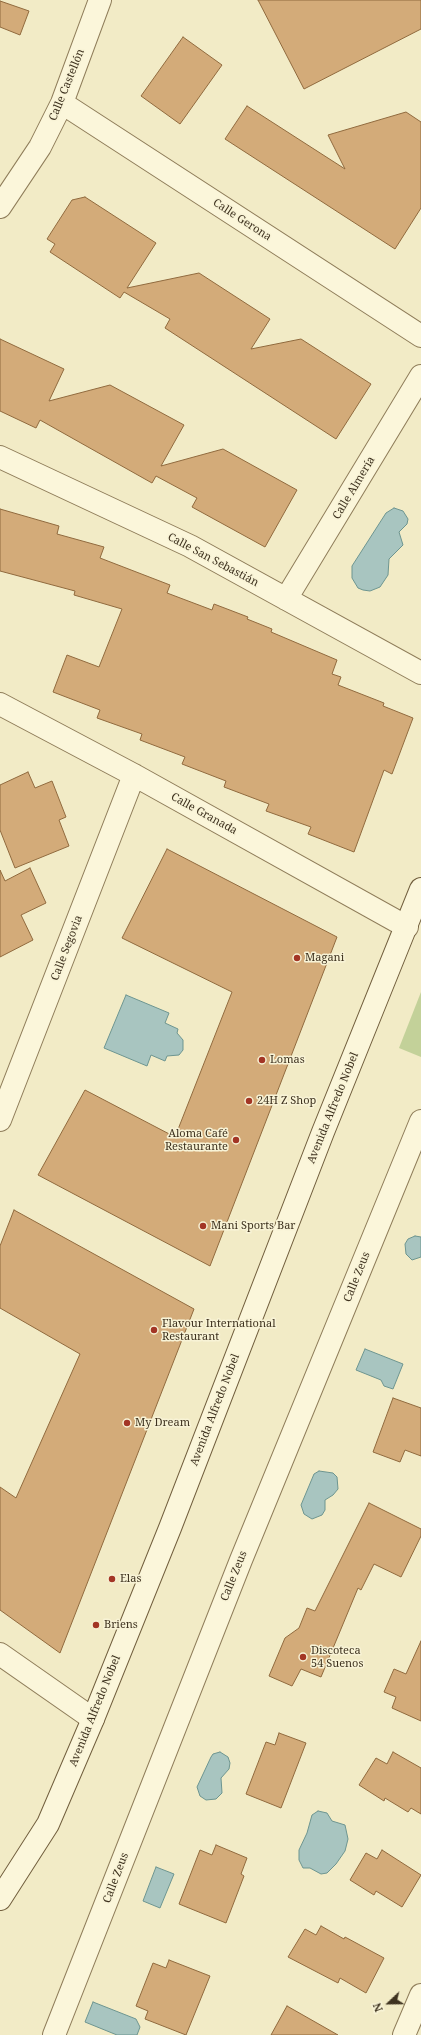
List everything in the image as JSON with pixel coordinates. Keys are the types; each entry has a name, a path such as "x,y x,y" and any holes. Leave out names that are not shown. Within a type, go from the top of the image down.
{"street":[{"name":"Calle Castellón","path":"0,207 40,147 62,103 100,0"},
{"name":"Calle Gerona","path":"62,103 421,336"},
{"name":"Calle Almería","path":"286,599 421,376"},
{"name":"Calle San Sebastián","path":"0,457 190,546 421,673"},
{"name":"Calle Granada","path":"0,704 413,919"},
{"name":"Calle Segovia","path":"0,1120 134,775"},
{"name":"Avenida Alfredo Nobel","path":"0,1899 48,1824 92,1719 170,1528 323,1132 413,919 421,889"},
{"name":"Calle Zeus","path":"54,2035 241,1560 421,1121"},
{"path":"0,1654 92,1719"},
{"path":"404,2035 421,1995"}],"green space":[{"path":"421,992 421,1057 399,1048"}],"water":[{"path":"394,508 403,511 408,519 407,524 399,532 403,545 389,559 388,575 380,587 370,591 358,588 352,578 352,566 386,513"},
{"path":"126,995 169,1013 165,1023 178,1029 177,1033 183,1040 183,1050 179,1055 167,1056 165,1061 151,1055 147,1066 104,1048"},
{"path":"415,1236 421,1237 421,1257 412,1260 406,1254 405,1244 408,1239"},
{"path":"365,1349 403,1364 393,1389 384,1386 381,1380 356,1370"},
{"path":"319,1471 333,1473 337,1477 338,1489 333,1495 325,1500 325,1510 322,1515 312,1519 304,1514 301,1505 314,1474"},
{"path":"220,1752 228,1757 230,1763 229,1769 221,1778 222,1793 216,1799 206,1800 200,1796 197,1787 211,1757 213,1754"},
{"path":"318,1811 327,1813 332,1821 345,1825 348,1839 345,1851 336,1864 327,1873 321,1874 310,1868 303,1868 299,1860 299,1850 307,1833 312,1815"},
{"path":"156,1867 174,1874 160,1908 143,1901"},
{"path":"93,2002 136,2019 140,2027 137,2035 117,2035 85,2022"}],"building":[{"path":"258,0 421,0 421,29 304,89"},
{"path":"0,1 29,11 20,35 0,27"},
{"path":"183,37 222,65 180,124 141,96"},
{"path":"247,106 345,169 328,135 406,112 421,122 421,208 395,249 225,139"},
{"path":"85,197 156,243 127,288 199,273 270,319 251,349 301,339 371,384 336,439 165,328 170,319 124,292 120,298 50,252 55,244 47,239 72,200"},
{"path":"0,339 64,369 49,401 110,385 184,425 161,466 223,449 297,490 265,547 192,507 197,498 156,476 152,483 40,420 36,428 0,411"},
{"path":"0,509 59,526 57,534 104,547 100,558 170,585 167,593 212,610 214,604 248,617 247,619 272,629 271,632 337,660 332,674 341,677 338,685 384,703 383,706 413,718 392,774 384,770 354,852 308,834 311,827 266,811 269,804 224,787 226,781 182,764 185,757 140,740 142,734 97,718 100,710 53,692 67,655 99,667 122,609 74,595 75,591 0,571"},
{"path":"28,772 35,788 52,781 66,817 59,820 69,846 15,868 0,830 0,785"},
{"path":"167,849 337,937 210,1266 38,1175 85,1090 175,1137 232,992 122,938"},
{"path":"30,868 46,903 21,915 33,940 0,957 0,870 5,881"},
{"path":"14,1210 194,1309 60,1653 0,1610 0,1487 16,1498 80,1354 0,1308 0,1246"},
{"path":"393,1398 421,1408 421,1456 405,1450 400,1462 373,1452"},
{"path":"369,1503 421,1529 421,1536 401,1577 374,1564 361,1590 358,1588 321,1677 301,1669 292,1686 269,1676 285,1638 299,1628 307,1608 315,1611"},
{"path":"421,1641 421,1721 392,1708 396,1697 384,1692 394,1669 406,1674"},
{"path":"279,1733 306,1743 281,1808 246,1794 266,1742 275,1745"},
{"path":"393,1752 421,1768 421,1814 411,1808 408,1812 385,1798 384,1801 359,1785 376,1758 387,1764"},
{"path":"216,1845 247,1858 241,1874 244,1876 226,1923 179,1904 200,1850 212,1855"},
{"path":"382,1850 421,1875 402,1907 376,1891 374,1895 350,1880 366,1853 377,1859"},
{"path":"321,1926 384,1958 366,1993 340,1978 338,1983 288,1957 305,1929 316,1935"},
{"path":"169,1960 210,1976 186,2035 145,2019 148,2011 136,2006 153,1963 166,1968"},
{"path":"287,2006 338,2035 271,2035"}],"place":[{"name":"Magani","path":"297,958"},
{"name":"Lomas","path":"262,1060"},
{"name":"24H Z Shop","path":"249,1101"},
{"name":"Aloma Café Restaurante","path":"236,1140"},
{"name":"Mani Sports Bar","path":"203,1226"},
{"name":"Flavour International Restaurant","path":"154,1330"},
{"name":"My Dream","path":"127,1423"},
{"name":"Elas","path":"112,1579"},
{"name":"Briens","path":"96,1625"},
{"name":"Discoteca 54 Suenos","path":"303,1657"}]}
